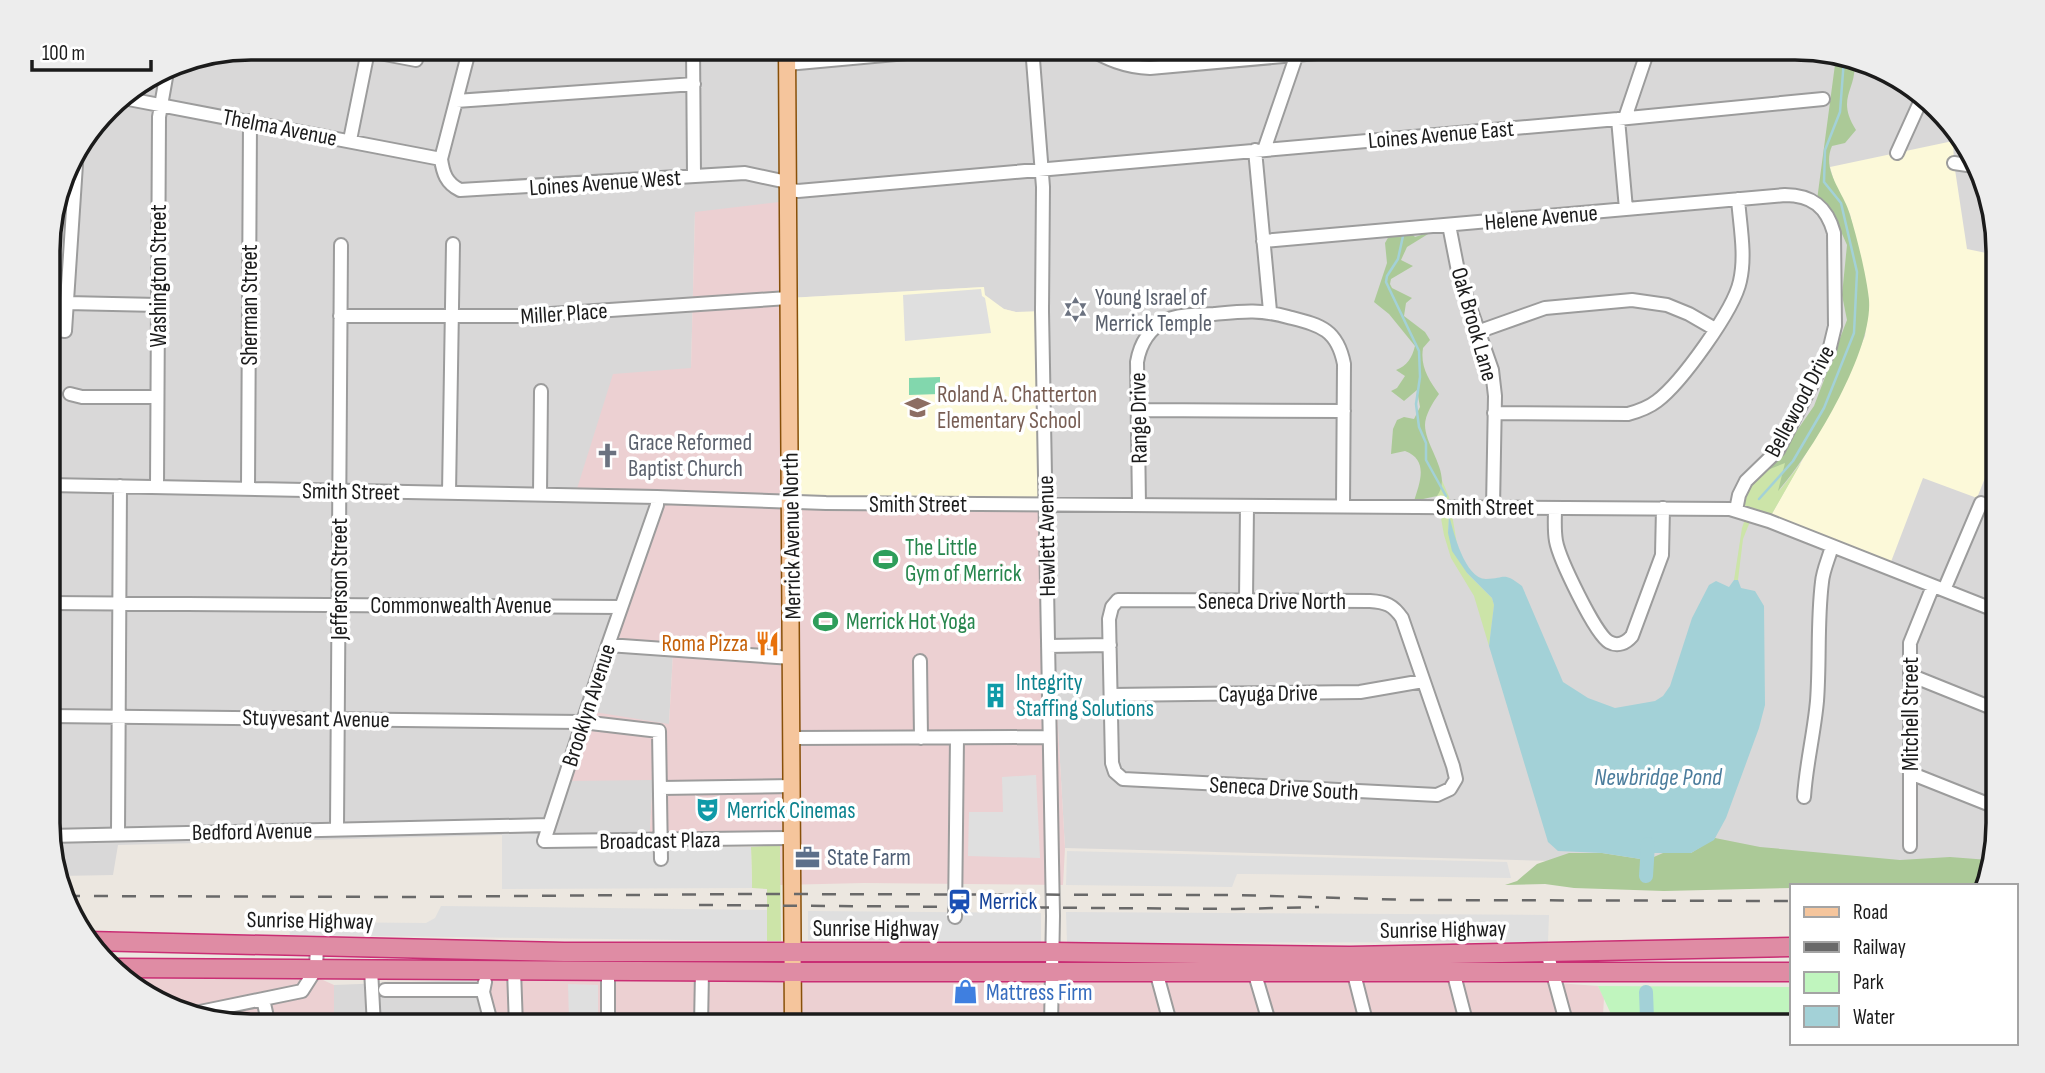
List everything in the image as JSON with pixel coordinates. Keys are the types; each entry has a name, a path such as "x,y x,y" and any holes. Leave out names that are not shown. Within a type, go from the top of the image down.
{"highway":[{"name":"Sunrise Highway","path":"101,941 551,951 1053,952 1351,963 1453,971 1790,972"},
{"name":"Sunrise Highway","path":"127,968 792,972 1254,971 1547,952 1790,947"}],"main road":[{"name":"Merrick Avenue North","path":"787,59 793,1014"}],"street":[{"path":"350,140 366,59"},
{"path":"411,59 416,60"},
{"path":"441,159 467,59"},
{"path":"694,59 694,176"},
{"name":"Hewlett Avenue","path":"1033,59 1042,169 1053,952 1051,1013"},
{"path":"1108,59 1136,68 1221,59"},
{"path":"1294,59 1259,150 1270,311 1322,327 1337,342 1344,364 1343,506"},
{"path":"1626,209 1622,118 1644,59"},
{"name":"Washington Street","path":"157,487 161,105 166,80"},
{"path":"456,101 694,84"},
{"name":"Loines Avenue East","path":"1042,169 1823,99"},
{"name":"Thelma Avenue","path":"133,100 441,159"},
{"path":"1897,153 1919,105"},
{"name":"Sherman Street","path":"248,489 250,121"},
{"name":"Loines Avenue West","path":"441,159 445,177 453,187 467,191 745,173 798,191 1042,169"},
{"path":"1954,163 1965,165"},
{"path":"60,331 65,331 75,174"},
{"name":"Helene Avenue","path":"1264,242 1738,199 1799,195 1816,202"},
{"path":"1494,413 1611,415 1641,411 1664,396 1732,305 1741,274 1738,199"},
{"name":"Bellewood Drive","path":"1735,510 1746,481 1778,450 1823,365 1833,336 1836,306 1834,233 1831,222 1816,202"},
{"name":"Oak Brook Lane","path":"1449,225 1459,276 1492,370 1493,508"},
{"path":"449,493 453,244"},
{"name":"Jefferson Street","path":"337,829 341,245"},
{"name":"Miller Place","path":"340,316 520,316 788,298"},
{"path":"1480,331 1545,309 1632,300 1667,305 1716,329"},
{"path":"67,303 158,305"},
{"name":"Range Drive","path":"1139,505 1139,349 1155,328 1168,320 1182,316 1270,311"},
{"path":"540,495 541,391"},
{"path":"70,394 82,397 157,397"},
{"path":"1138,410 1344,411"},
{"name":"Smith Street","path":"60,485 791,502 1735,510 1986,607"},
{"path":"118,834 120,486"},
{"name":"Brooklyn Avenue","path":"548,825 657,505 657,497"},
{"name":"Mitchell Street","path":"1910,846 1910,643 1980,503"},
{"path":"1246,600 1247,506"},
{"path":"1555,508 1556,541 1564,564 1597,630 1606,640 1617,645 1632,636 1662,555 1664,508"},
{"path":"1804,797 1805,768 1819,671 1818,628 1822,579 1832,546"},
{"name":"Seneca Drive North","path":"1110,645 1109,619 1112,607 1118,600 1384,602 1395,608 1402,618 1423,681"},
{"name":"Commonwealth Avenue","path":"60,603 621,607"},
{"path":"1048,646 1110,645 1111,695"},
{"path":"607,646 792,658"},
{"path":"920,662 921,738"},
{"path":"1910,675 1986,706"},
{"name":"Cayuga Drive","path":"1111,695 1360,692 1423,681"},
{"name":"Seneca Drive South","path":"1111,695 1112,763 1115,772 1123,779 1395,793 1444,793 1456,779 1423,681"},
{"name":"Stuyvesant Avenue","path":"60,716 582,722 659,731 660,788"},
{"path":"793,738 1049,737"},
{"path":"955,917 957,738"},
{"path":"1910,773 1986,803"},
{"path":"661,859 660,788 793,786"},
{"name":"Bedford Avenue","path":"61,836 548,825"},
{"name":"Broadcast Plaza","path":"548,825 544,841 792,838"},
{"path":"212,1010 302,990 316,969 317,945"},
{"path":"1547,952 1564,1013"},
{"path":"1351,963 1364,1013"},
{"path":"372,969 374,1014"},
{"path":"489,1014 482,990 491,970"},
{"path":"514,970 516,1014"},
{"path":"608,971 608,1014"},
{"path":"701,1014 702,971"},
{"path":"1156,971 1168,1013"},
{"path":"1254,971 1266,1013"},
{"path":"1453,971 1464,1013"},
{"path":"385,990 482,990"},
{"path":"263,999 266,1014"}],"shaded area":[{"path":"250,59 1795,59 1832,63 1856,70 1901,92 1938,124 1960,155 1971,177 1984,225 1986,250 1986,823 1978,874 1065,848 1045,504 1016,312 992,302 984,295 983,287 788,298 695,212 691,369 657,497 673,653 669,724 570,780 653,780 649,845 541,848 540,834 118,845 113,875 67,876 61,848 61,225 74,177 99,134 134,99 177,74 213,63"},
{"path":"1951,141 1967,249 1986,253 1986,476 1977,498 1923,478 1889,567 1769,519 1843,388 1865,336 1869,301 1850,214 1835,185 1830,167"},
{"path":"788,201 791,502 1045,504 1065,848 1063,885 780,885 780,845 649,845 653,780 569,781 594,712 669,724 673,653 615,650 657,497 575,495 613,374 691,368 695,212"},
{"name":"Roland A. Chatterton Elementary School","path":"984,287 985,295 1004,309 1016,312 1042,311 1045,504 791,502 788,298"},
{"path":"981,289 991,333 905,341 903,295"},
{"path":"1036,775 1040,858 968,856 969,812 1003,812 1002,777"},
{"path":"502,834 541,834 541,848 751,847 752,888 502,889"},
{"path":"1067,851 1507,862 1511,878 1237,874 1232,887 1066,885"},
{"path":"441,906 767,910 767,941 290,935 289,927 309,922 426,923 435,918"},
{"path":"808,911 1041,913 1041,942 808,940"},
{"path":"1066,912 1549,915 1548,942 1067,943"},
{"path":"129,970 303,971 334,985 334,1014 250,1014 213,1010 189,1003 166,994"},
{"path":"489,979 491,1014 334,1014 334,985"},
{"path":"489,979 1557,983 1598,986 1604,998 1603,1013 490,1014"},
{"path":"568,984 598,985 598,1014 569,1014"}],"green space":[{"path":"1835,64 1854,69 1847,109 1856,130 1845,143 1832,146 1829,164 1847,206 1859,246 1869,300 1868,321 1851,373 1838,400 1807,452 1778,491 1785,463 1765,471 1778,458 1814,406 1847,320 1842,295 1847,245 1834,216 1817,200"},
{"path":"1433,231 1407,247 1401,260 1413,266 1391,279 1390,284 1392,288 1412,298 1406,303 1404,316 1425,332 1430,340 1423,348 1424,367 1439,394 1428,413 1425,425 1440,470 1441,488 1437,496 1414,501 1420,466 1413,455 1405,451 1391,454 1393,429 1397,420 1404,417 1414,419 1420,407 1417,390 1404,401 1391,391 1397,388 1405,376 1396,370 1408,361 1415,346 1389,314 1374,302 1387,263 1385,243 1389,236 1411,233 1415,237"},
{"path":"940,377 940,394 909,395 909,378"},
{"path":"1786,462 1780,490 1801,463 1769,519 1753,514 1743,539 1738,580 1734,580 1747,513 1737,509 1743,489 1765,471"},
{"path":"1441,478 1449,497 1458,550 1449,518 1448,533 1467,573 1492,598 1494,605 1489,646 1474,596 1451,558 1444,535 1437,496 1442,484"},
{"path":"1715,838 1760,847 1900,860 1950,857 1982,859 1975,884 1790,884 1790,888 1664,891 1574,888 1545,884 1505,885 1517,881 1537,864 1569,853 1602,853 1647,860 1663,853 1691,853"},
{"path":"780,845 781,941 767,941 767,889 752,888 751,847"},
{"path":"1598,986 1790,987 1790,1013 1611,1013"}],"water":[{"name":"Newbridge Pond","path":"1449,515 1461,553 1472,571 1486,579 1507,577 1522,586 1563,682 1588,698 1615,708 1655,701 1663,696 1670,686 1692,618 1709,585 1716,581 1729,587 1734,580 1738,580 1741,588 1755,591 1764,606 1765,705 1726,818 1714,840 1691,853 1649,853 1647,860 1602,853 1558,851 1548,842 1489,646 1494,605 1492,598 1467,573 1452,551 1448,533"}],"waterway":[{"path":"1759,499 1793,461 1824,408 1854,333 1857,272 1841,203 1824,182 1825,150 1840,112 1843,66"},
{"path":"1403,236 1398,259 1386,282 1419,351 1420,377 1416,404 1419,427 1426,443 1426,460 1446,496"},
{"path":"1646,876 1648,844"},
{"path":"1646,992 1647,1013"}],"railway":[{"path":"74,896 1235,895 1413,900 1790,901"},
{"path":"699,905 1235,909 1319,907"}],"place":[{"name":"Young Israel of Merrick Temple","path":"1075,310"},
{"name":"Roland A. Chatterton Elementary School","path":"917,407"},
{"name":"Grace Reformed Baptist Church","path":"608,455"},
{"name":"The Little Gym of Merrick","path":"885,560"},
{"name":"Merrick Hot Yoga","path":"826,621"},
{"name":"Roma Pizza","path":"768,643"},
{"name":"Integrity Staffing Solutions","path":"996,695"},
{"name":"Merrick Cinemas","path":"707,810"},
{"name":"State Farm","path":"807,857"},
{"name":"Merrick","path":"959,901"},
{"name":"Mattress Firm","path":"966,992"}]}
